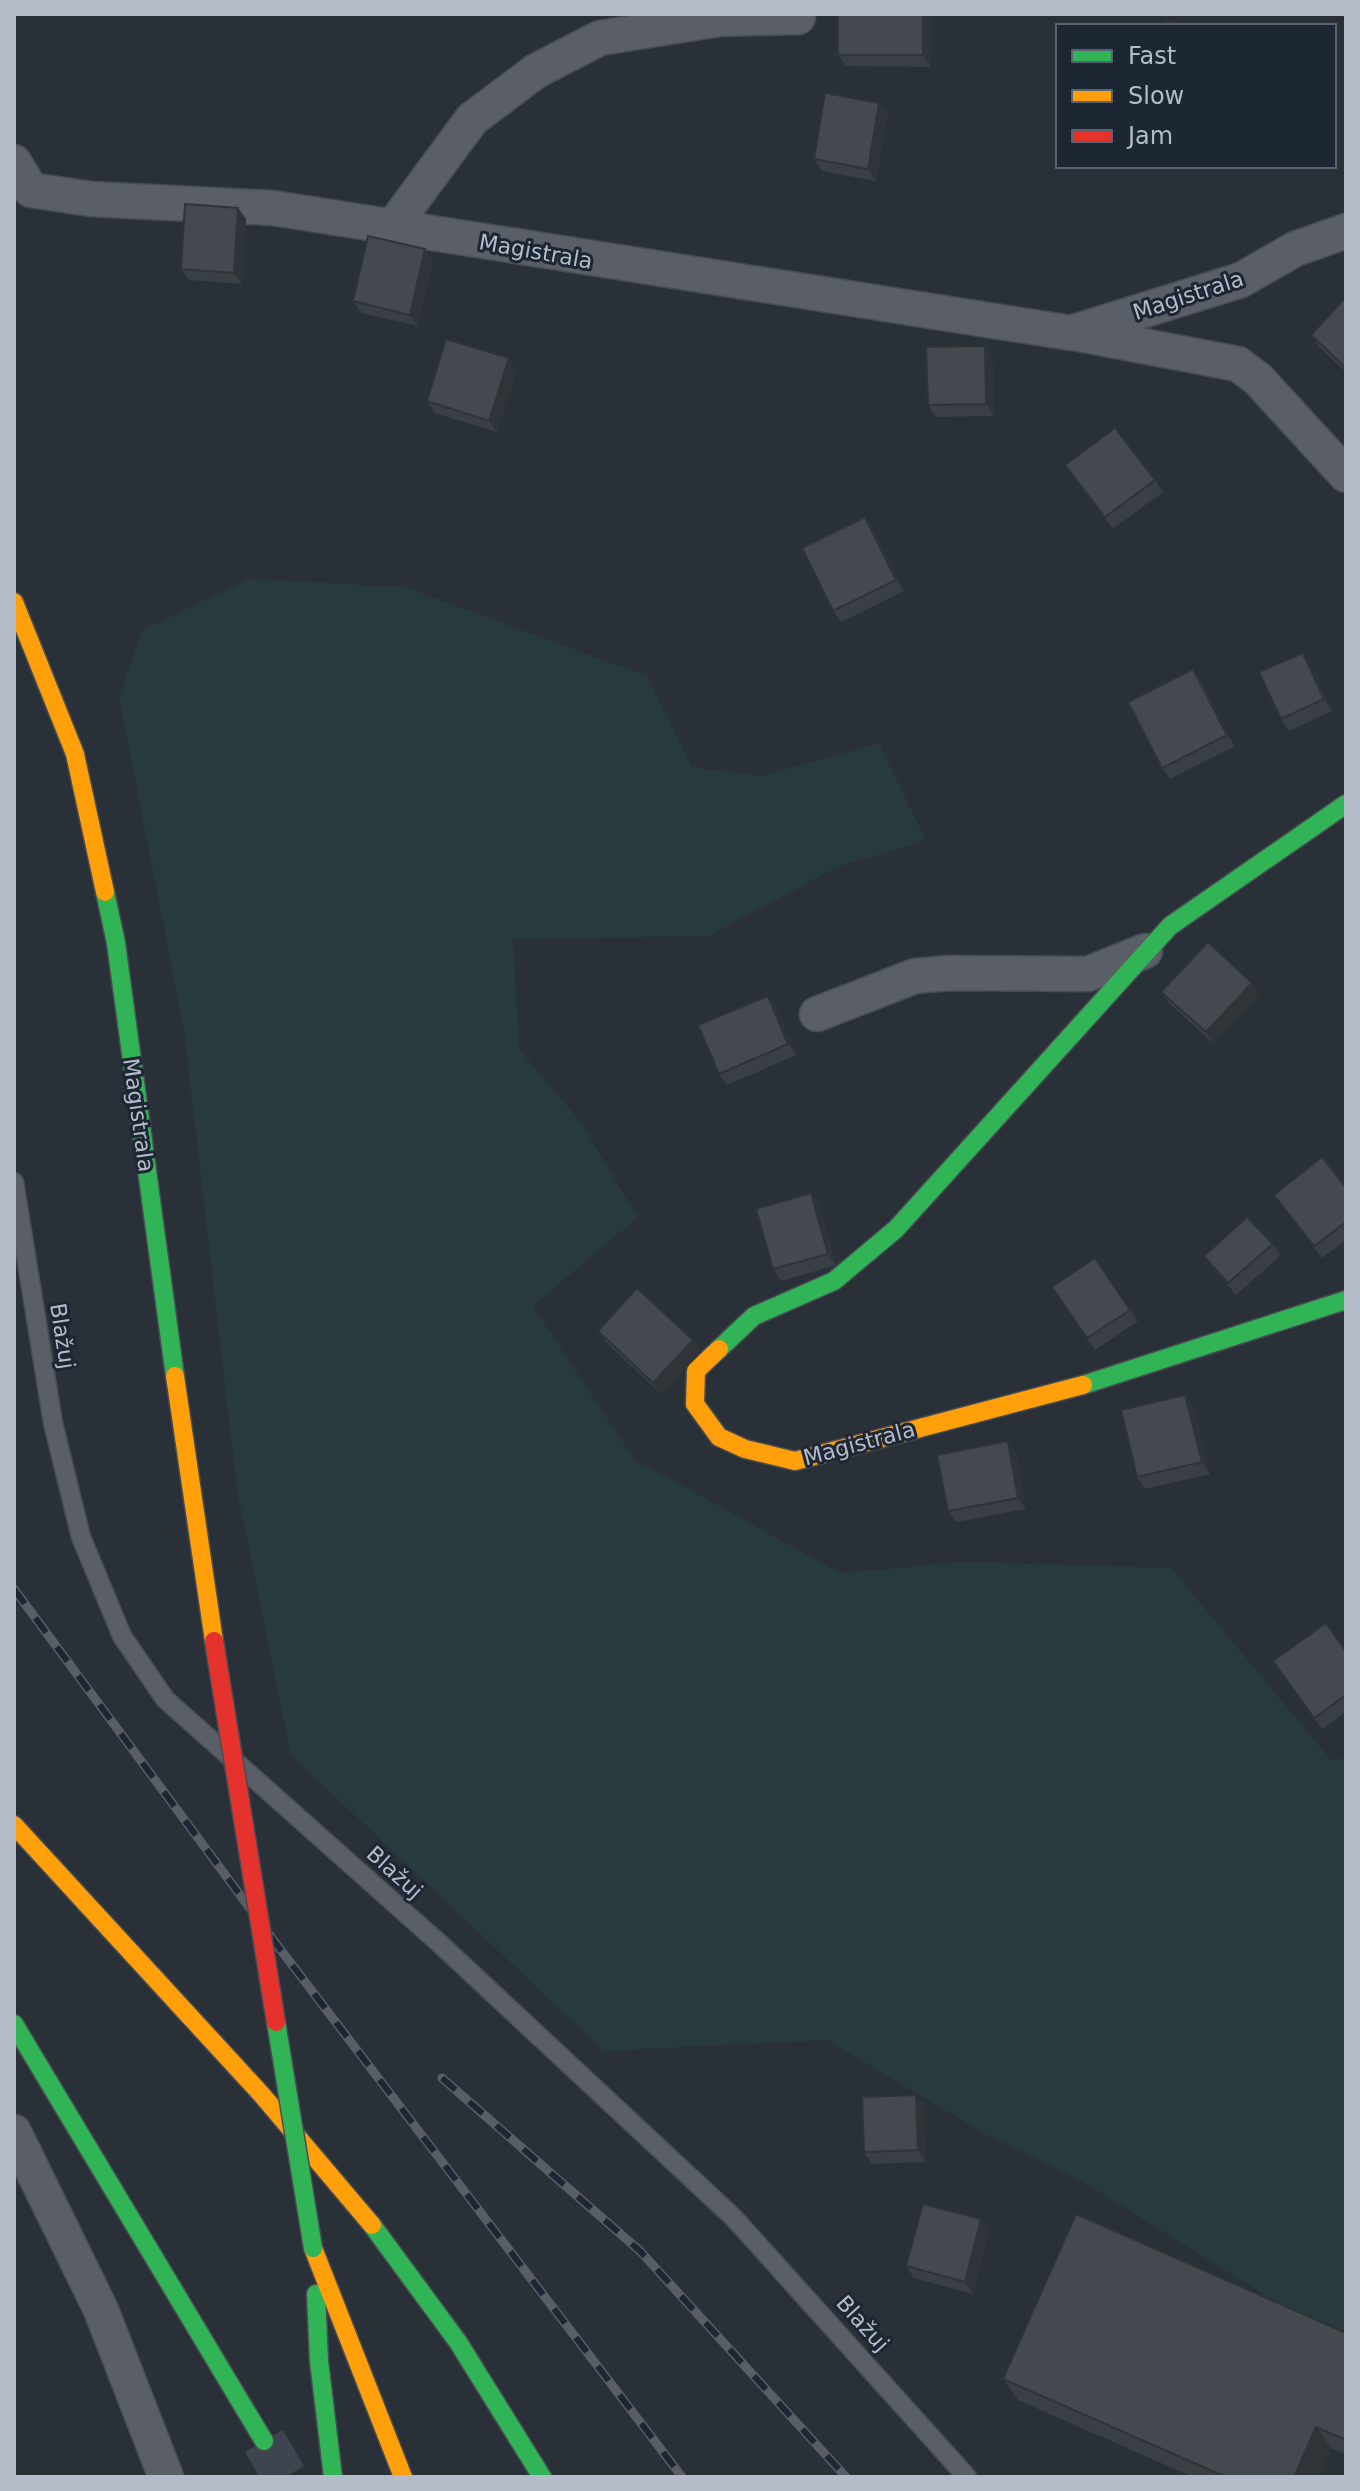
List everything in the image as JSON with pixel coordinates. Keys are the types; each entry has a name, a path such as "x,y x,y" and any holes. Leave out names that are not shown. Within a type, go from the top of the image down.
{"main road":[{"name":"Magistrala","path":"14,602 75,754 116,943 160,1278 214,1641 313,2248"},
{"name":"Magistrala","path":"1346,804 1170,926 896,1229 834,1281 754,1316 723,1343 696,1371 695,1404 719,1437 745,1449 795,1461 1121,1375 1346,1300"},
{"path":"14,1825 243,2072 403,2264 488,2385 542,2477"},
{"path":"14,2024 264,2441"},
{"path":"313,2248 319,2361 333,2477"},
{"path":"313,2248 403,2477"}],"street":[{"path":"394,225 472,119 548,64 600,38 719,19 798,17"},
{"name":"Magistrala","path":"14,162 31,190 91,199 273,208 394,225 564,256 1071,333 1238,364 1258,379 1346,475"},
{"name":"Magistrala","path":"1071,333 1241,280 1295,249 1346,231"},
{"name":"Magistrala","path":"817,1014 915,976 950,973 1088,974 1146,951"},
{"path":"14,2132 22,2171 101,2310 166,2477"}],"lane":[{"name":"Blažuj","path":"14,1182 53,1423 81,1537 122,1636 165,1699 439,1943 734,2218 967,2477"}],"green space":[{"path":"249,579 405,587 647,676 692,767 762,776 879,743 926,840 835,868 709,936 513,939 519,1049 580,1121 638,1217 533,1306 634,1459 840,1573 964,1562 1171,1568 1331,1760 1346,1758 1346,2345 1083,2182 987,2135 827,2040 604,2051 291,1755 237,1490 184,1030 119,697 142,630"}],"building":[{"path":"838,14 923,14 923,55 838,55"},
{"path":"825,93 879,103 868,169 814,159"},
{"path":"185,204 238,208 234,273 181,269"},
{"path":"368,236 425,249 410,315 353,301"},
{"path":"1346,297 1346,368 1311,335"},
{"path":"446,339 509,358 489,421 427,401"},
{"path":"985,346 986,404 928,405 926,347"},
{"path":"1115,428 1155,480 1105,517 1065,465"},
{"path":"865,517 896,580 833,611 802,548"},
{"path":"1303,653 1324,699 1281,719 1259,672"},
{"path":"1193,669 1227,735 1162,768 1128,702"},
{"path":"1208,942 1252,983 1206,1032 1161,992"},
{"path":"768,996 788,1044 719,1074 698,1025"},
{"path":"1322,1157 1346,1188 1346,1222 1314,1246 1274,1195"},
{"path":"811,1193 828,1254 773,1269 756,1209"},
{"path":"1247,1217 1273,1244 1228,1283 1204,1256"},
{"path":"1095,1258 1130,1310 1087,1338 1052,1287"},
{"path":"637,1288 693,1340 653,1383 598,1331"},
{"path":"1185,1395 1202,1462 1137,1477 1121,1410"},
{"path":"1008,1441 1018,1498 948,1511 937,1455"},
{"path":"1326,1623 1346,1652 1346,1695 1314,1718 1273,1661"},
{"path":"916,2095 918,2150 864,2152 862,2097"},
{"path":"923,2204 981,2219 965,2282 906,2266"},
{"path":"1076,2214 1346,2333 1346,2440 1316,2427 1294,2477 1226,2477 1003,2379"}],"tunnel":[{"path":"264,2441 285,2477"}],"railway":[{"path":"14,1589 277,1945 682,2477"},
{"path":"442,2078 640,2251 846,2477"}],"traffic: fast":[{"path":"719,1349 754,1316 834,1281 896,1229 1170,926 1346,804"},
{"path":"105,892 116,943 175,1376"},
{"path":"1083,1385 1346,1300"},
{"path":"276,2022 313,2248"},
{"path":"14,2024 264,2441"},
{"path":"372,2225 458,2342 542,2477"},
{"path":"316,2294 319,2361 333,2477"}],"traffic: slow":[{"path":"14,602 75,754 105,892"},
{"path":"719,1349 696,1371 695,1404 719,1437 745,1449 795,1461 1083,1385"},
{"path":"175,1376 214,1641"},
{"path":"14,1825 262,2095 372,2225"},
{"path":"313,2248 403,2477"}],"traffic: jam":[{"path":"214,1641 276,2022"}]}
